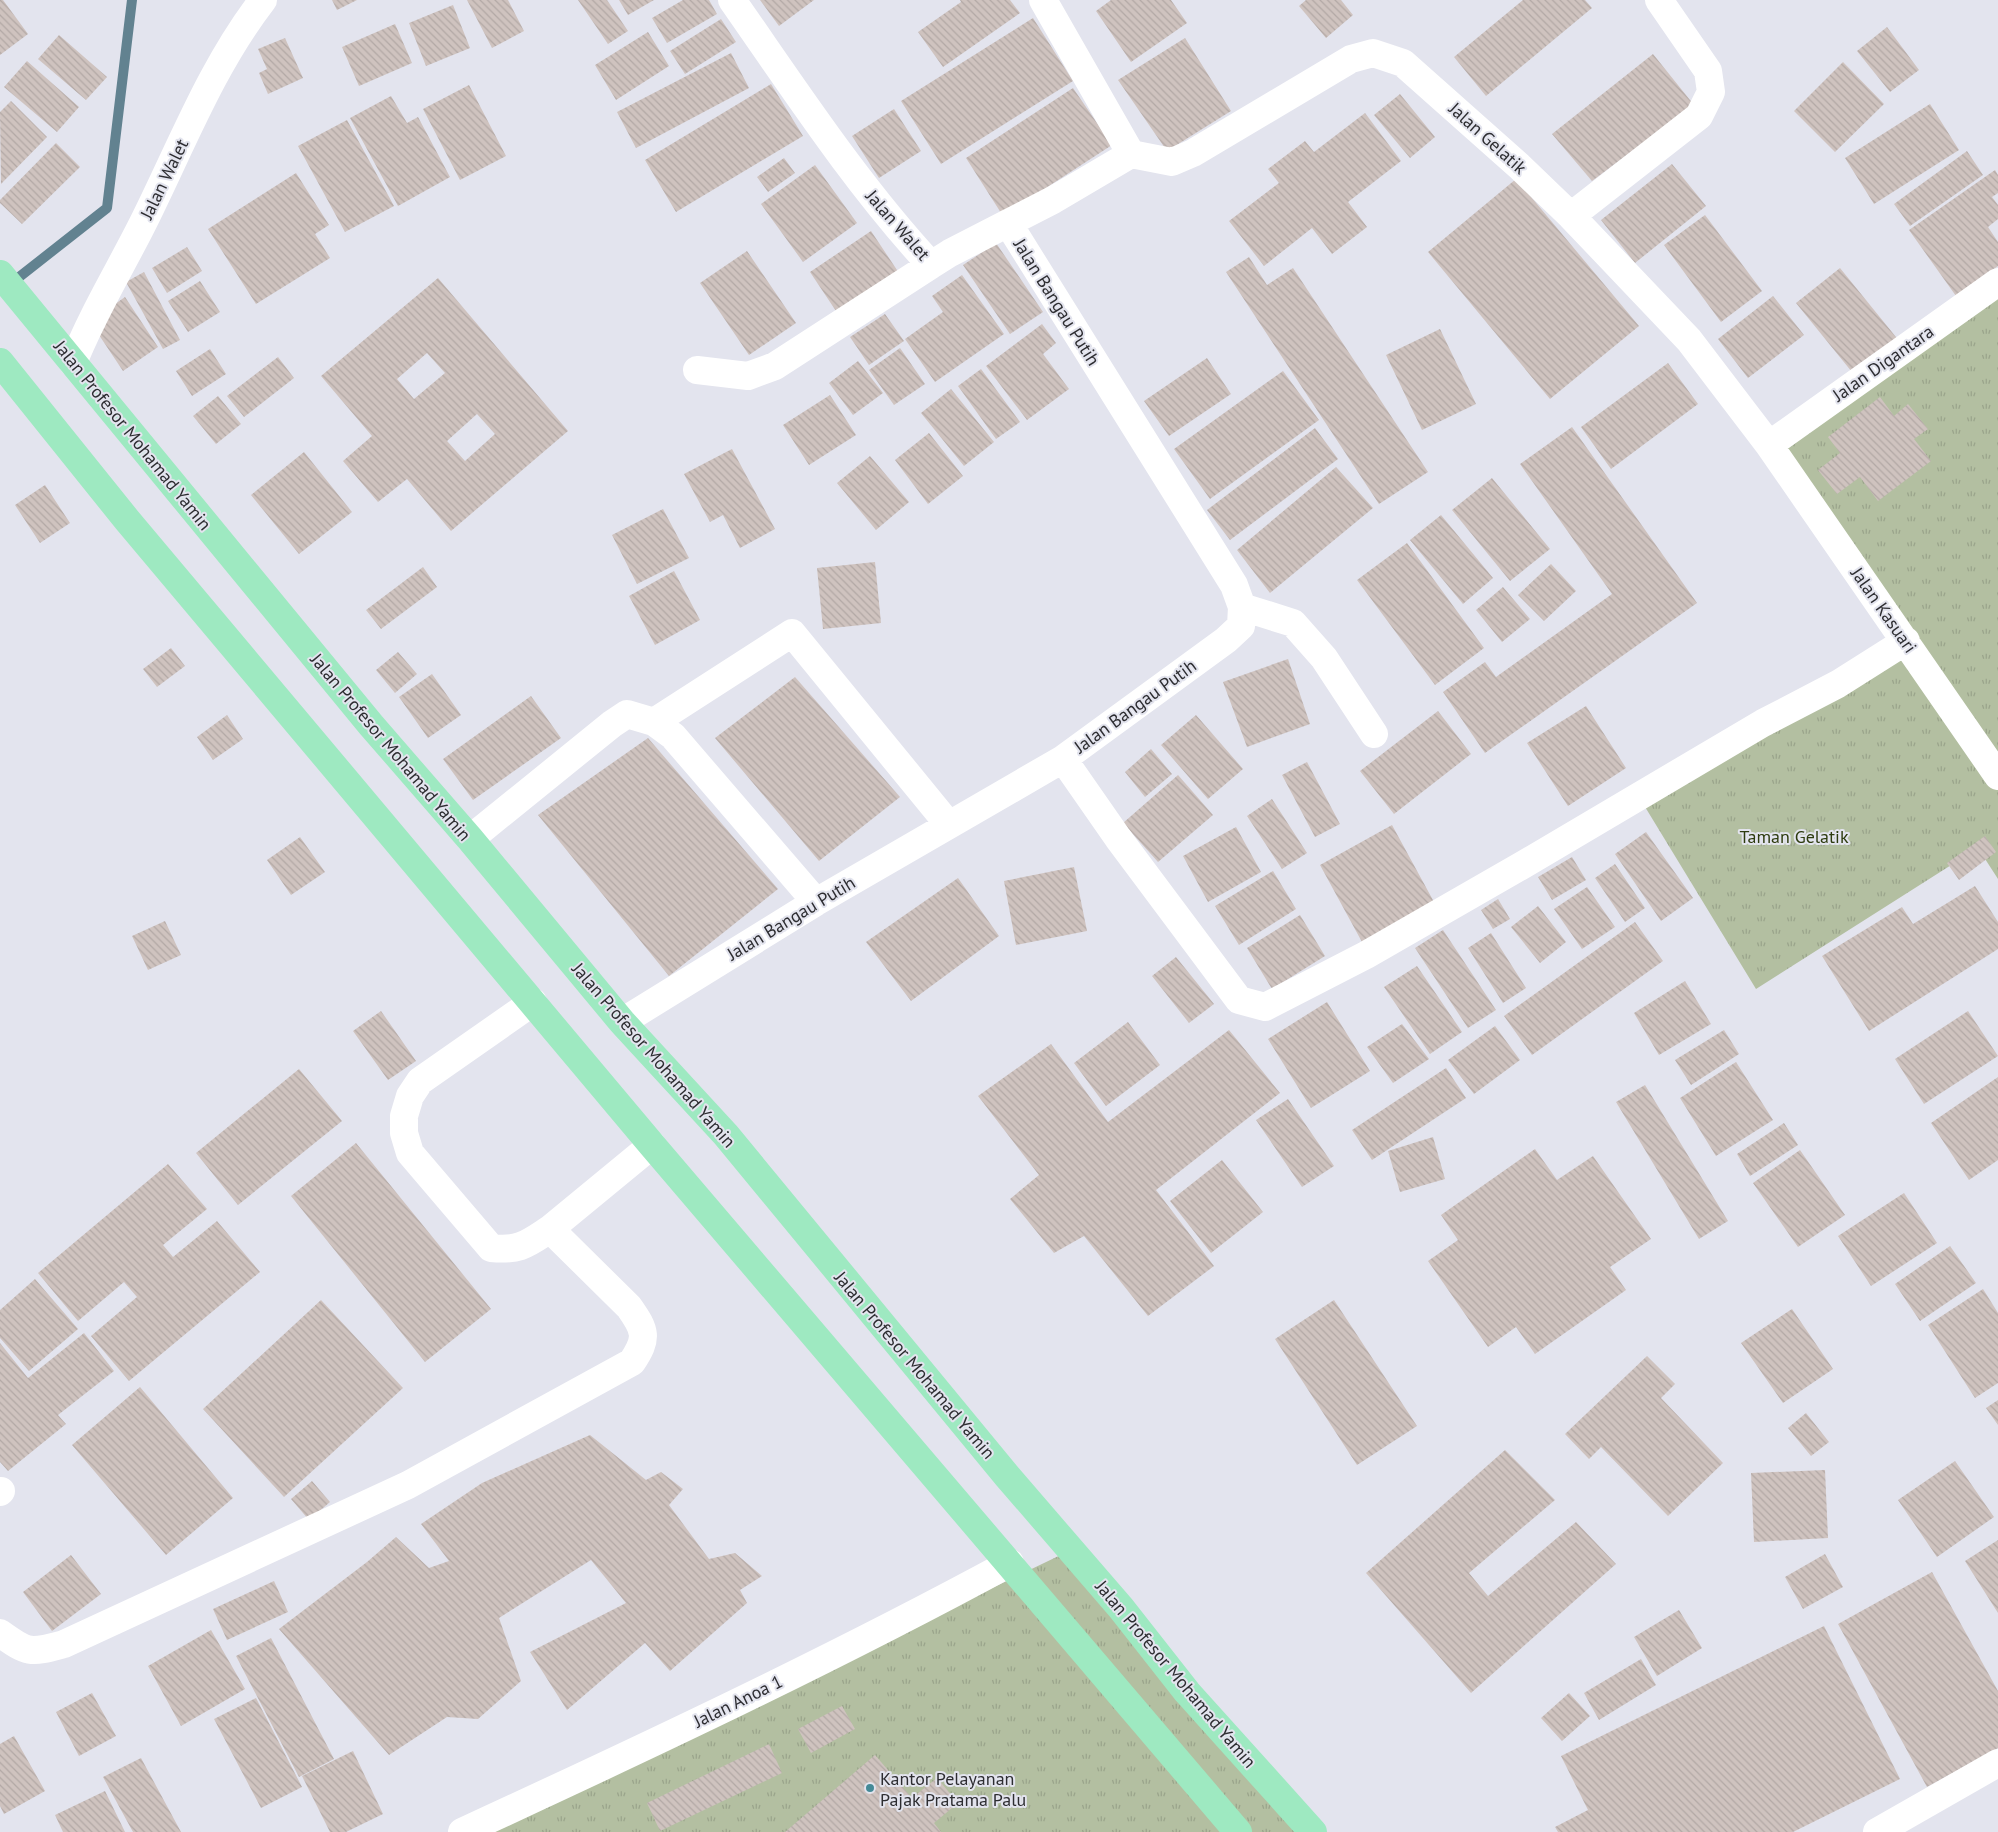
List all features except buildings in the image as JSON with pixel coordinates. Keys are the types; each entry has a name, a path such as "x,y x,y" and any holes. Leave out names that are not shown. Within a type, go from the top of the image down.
{"main road":[{"name":"Jalan Profesor Mohamad Yamin","path":"0,274 371,725 470,839 622,1022 726,1135 995,1462 1121,1608 1187,1692 1312,1832"},
{"path":"3,366 128,520 652,1146 1238,1832"}],"street":[{"name":"Jalan Walet","path":"73,363 88,326 123,264 217,68 241,29 263,0"},
{"name":"Jalan Walet","path":"732,0 826,135 892,223 931,265 950,253 1053,200 1131,154"},
{"path":"1043,0 1131,154"},
{"path":"1571,216 1699,116 1712,92 1708,71 1659,0"},
{"name":"Jalan Gelatik","path":"1131,154 1172,162 1193,153 1351,59 1373,53 1403,63 1519,166 1571,216 1699,352 1769,445"},
{"name":"Jalan Bangau Putih","path":"622,1022 816,902 1063,759 1226,640 1242,626 1242,607 1234,585 1008,223"},
{"path":"697,370 748,376 775,366 931,265"},
{"name":"Jalan Digantara","path":"1769,445 1998,282"},
{"name":"Jalan Kasuari","path":"1769,445 1998,776"},
{"path":"1242,607 1292,623 1324,658 1374,734"},
{"path":"654,722 792,634 949,825"},
{"path":"1063,759 1118,838 1239,1000 1265,1007 1374,950 1763,723 1838,684 1906,641"},
{"path":"470,839 612,724 628,714 654,722 673,736 816,902"},
{"path":"533,1002 420,1081 410,1096 404,1116 404,1133 410,1153 491,1248 508,1250 524,1246 550,1228 652,1146"},
{"path":"0,1633 20,1647 35,1651 64,1644 408,1485 632,1362 641,1348 644,1336 638,1320 629,1307 550,1228"},
{"name":"Jalan Anoa 1","path":"462,1832 615,1761 906,1620 1010,1563"},
{"path":"1877,1832 1998,1763"}],"green space":[{"name":"Taman Gelatik","path":"1998,276 1998,879 1978,848 1756,989 1639,797 1907,645 1761,441"},
{"path":"1071,1550 1313,1832 463,1832 817,1672"}],"waterway":[{"path":"9,285 107,208 132,0"}],"place":[{"name":"Kantor Pelayanan Pajak Pratama Palu","path":"870,1788"}]}
